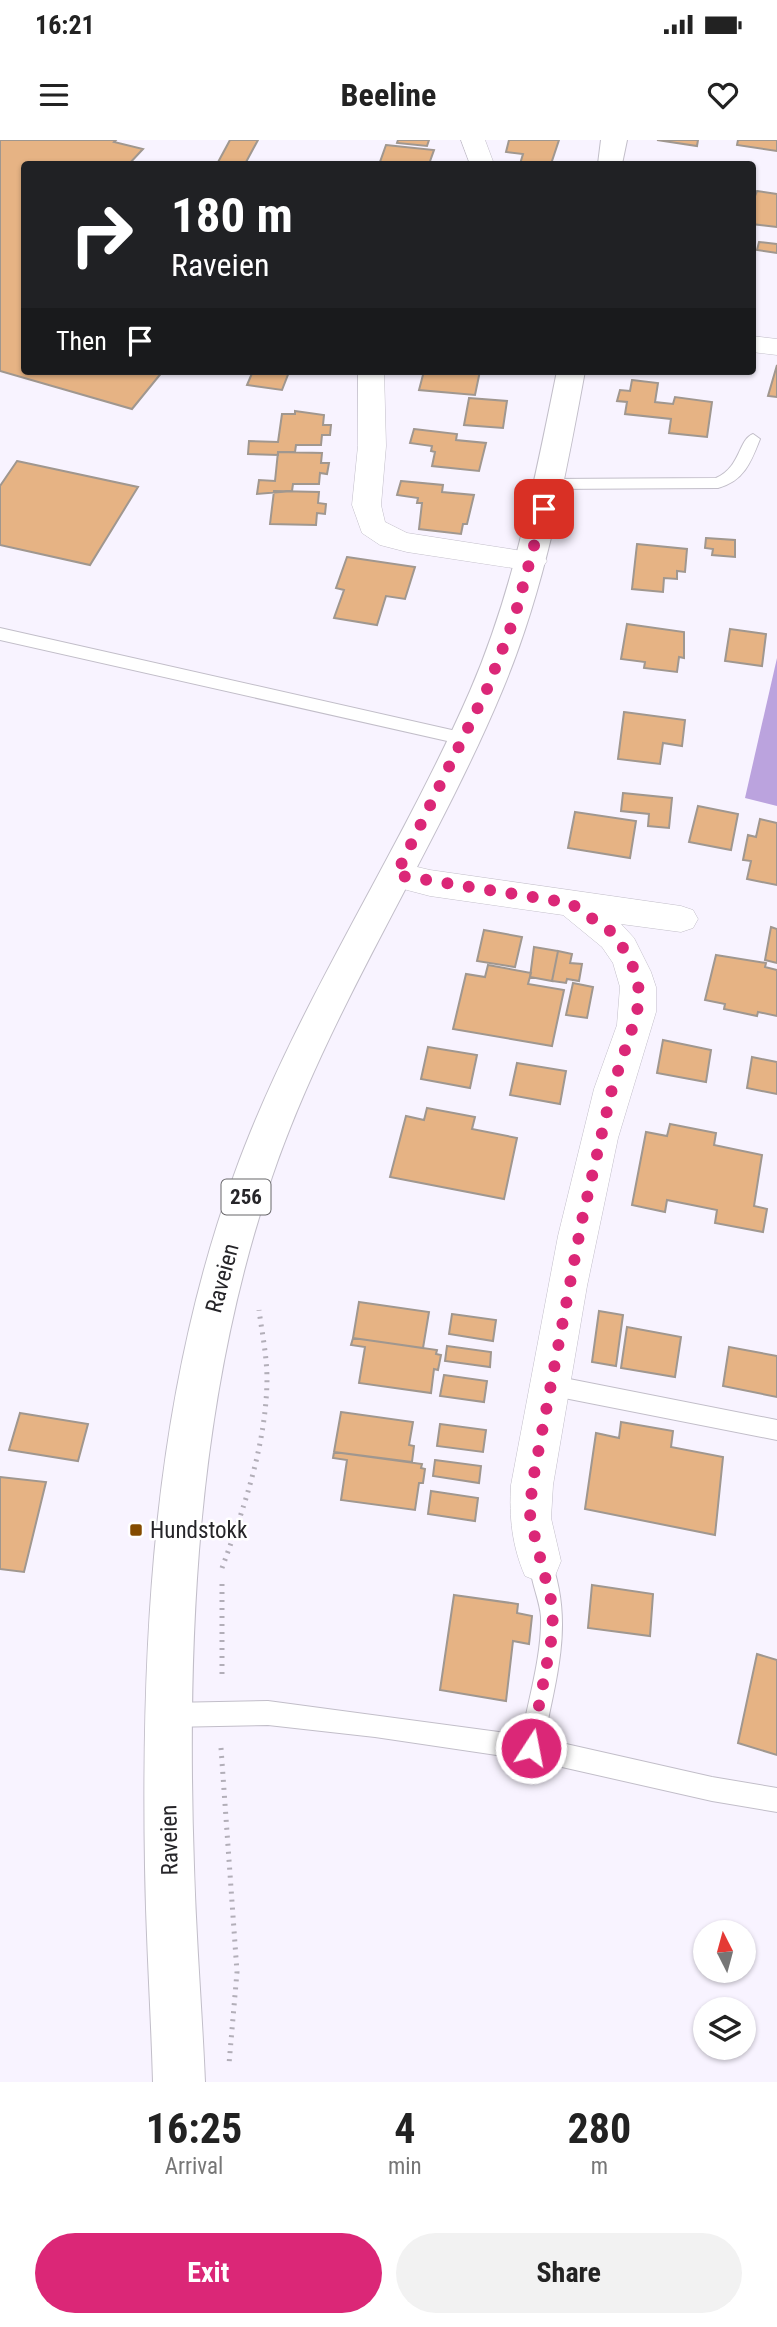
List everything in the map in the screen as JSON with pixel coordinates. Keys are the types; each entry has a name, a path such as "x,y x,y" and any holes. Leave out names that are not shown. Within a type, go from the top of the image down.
{"main road":[{"path":"610,161 614,140"},
{"name":"Raveien","path":"179,2082 169,1866 169,1715 184,1469 204,1349 227,1257 275,1118 465,739 514,619 532,561 570,375"}],"street":[{"path":"473,140 480,161"},
{"path":"756,344 777,347"},
{"path":"371,375 372,446 366,497 371,523 379,533 406,542 532,561"},
{"path":"396,875 681,919"},
{"path":"540,1561 530,1518 532,1485 549,1385 582,1220 612,1089 637,1014 639,990 631,960 613,933 570,903"}],"lane":[{"path":"549,484 718,483 734,477 739,471 753,439"},
{"path":"0,634 465,739"},
{"path":"549,1385 777,1430"},
{"path":"531,1748 553,1631 552,1604 540,1561"},
{"path":"169,1715 268,1713 375,1725 531,1748 712,1789 777,1800"}],"path":[{"path":"228,2068 237,1972 228,1820 220,1769 222,1568 241,1512 265,1408 267,1376 259,1309 262,1297"}],"shaded area":[{"path":"777,658 777,806 745,798"}],"building":[{"path":"0,140 116,140 114,142 143,149 132,161 21,161 21,375 160,375 132,409 0,371"},
{"path":"230,140 258,140 247,161 219,161"},
{"path":"398,140 429,140 427,146 397,143"},
{"path":"509,140 559,140 552,161 521,161 523,154 506,152"},
{"path":"657,140 698,140 697,146"},
{"path":"738,140 777,140 777,151 737,145"},
{"path":"386,145 434,150 430,161 380,161"},
{"path":"757,191 777,194 777,227 756,224"},
{"path":"759,242 777,244 777,253 757,250"},
{"path":"777,365 777,397 768,396"},
{"path":"251,375 288,375 282,390 247,385"},
{"path":"423,375 479,375 475,395 419,390"},
{"path":"632,380 658,383 655,402 673,404 675,397 712,402 707,437 669,433 671,419 625,414 627,402 617,401 620,390 630,391"},
{"path":"469,398 507,401 503,428 464,425"},
{"path":"295,411 324,415 323,425 331,425 330,435 322,435 321,445 296,445 295,452 278,452 278,455 248,454 249,441 278,442 282,414 295,414"},
{"path":"414,429 457,434 456,440 486,443 479,471 432,466 435,452 431,451 432,446 410,443"},
{"path":"278,452 322,453 321,463 329,463 327,474 320,473 319,484 293,484 292,491 257,494 259,480 275,481"},
{"path":"17,461 138,487 90,565 0,545 0,486"},
{"path":"401,481 443,485 442,492 474,495 467,524 463,524 461,534 419,529 422,503 417,503 418,498 397,495"},
{"path":"274,491 319,492 318,503 326,504 325,514 317,513 316,525 270,524"},
{"path":"706,538 735,540 735,557 712,555 713,549 705,548"},
{"path":"637,544 687,549 685,572 677,571 677,579 664,578 663,592 632,589"},
{"path":"347,557 415,567 405,599 386,596 377,625 334,618 344,590 336,588"},
{"path":"627,624 684,632 684,658 679,657 677,672 644,668 645,662 621,659"},
{"path":"730,629 766,634 762,666 725,661"},
{"path":"624,712 685,720 682,746 663,743 660,764 618,759"},
{"path":"623,793 672,798 669,828 648,826 649,814 621,811"},
{"path":"698,806 738,814 731,850 689,842"},
{"path":"575,812 636,821 630,858 568,848"},
{"path":"760,819 777,823 777,885 747,879 751,861 743,860 748,835 756,837"},
{"path":"771,927 777,929 777,963 765,960"},
{"path":"484,930 522,937 515,967 477,961"},
{"path":"534,947 558,951 552,981 530,977"},
{"path":"558,951 572,954 570,963 582,964 579,981 552,981"},
{"path":"716,955 766,963 765,967 777,970 777,1016 758,1012 757,1016 724,1009 725,1004 705,1000"},
{"path":"488,965 531,973 528,984 564,990 552,1046 453,1029 466,974 485,977"},
{"path":"573,983 593,987 587,1018 566,1015"},
{"path":"663,1040 711,1050 706,1082 657,1073"},
{"path":"428,1047 477,1055 470,1088 421,1079"},
{"path":"752,1057 777,1062 777,1094 747,1088"},
{"path":"517,1063 566,1071 560,1104 510,1095"},
{"path":"427,1108 475,1117 472,1129 517,1138 504,1199 390,1177 406,1116 424,1120"},
{"path":"670,1124 716,1133 714,1145 762,1155 754,1206 767,1209 763,1232 715,1223 717,1210 667,1200 665,1212 632,1205 646,1132 667,1136"},
{"path":"359,1302 429,1312 423,1348 353,1338"},
{"path":"599,1311 623,1315 616,1366 592,1362"},
{"path":"452,1314 496,1320 493,1341 449,1334"},
{"path":"627,1327 681,1337 675,1377 621,1368"},
{"path":"353,1338 437,1350 436,1354 441,1355 438,1370 434,1369 431,1393 359,1383 365,1347 351,1345"},
{"path":"447,1346 491,1352 490,1367 445,1361"},
{"path":"729,1347 777,1356 777,1397 723,1386"},
{"path":"444,1375 487,1381 484,1402 440,1396"},
{"path":"341,1412 413,1422 409,1445 414,1446 412,1462 334,1452"},
{"path":"20,1413 88,1424 78,1461 9,1450"},
{"path":"621,1422 673,1431 671,1447 723,1457 715,1535 585,1509 596,1433 619,1438"},
{"path":"440,1424 486,1430 483,1452 437,1446"},
{"path":"334,1452 422,1464 421,1468 425,1469 423,1483 419,1483 415,1510 341,1500 347,1460 333,1458"},
{"path":"435,1460 481,1466 479,1483 433,1476"},
{"path":"0,1477 46,1482 24,1572 0,1569"},
{"path":"431,1491 478,1498 475,1521 428,1514"},
{"path":"592,1585 653,1594 650,1636 588,1628"},
{"path":"454,1595 518,1604 517,1613 532,1616 529,1644 513,1641 506,1701 440,1690"},
{"path":"757,1654 777,1660 777,1755 738,1743"}],"place":[{"name":"Hundstokk","path":"136,1530"}],"route":[{"path":"531,1748 553,1631 552,1604 530,1518 532,1485 582,1220 612,1089 637,1014 639,990 631,960 613,933 570,903 430,883 396,875 465,739 488,687 514,619 532,561 544,509"}]}
